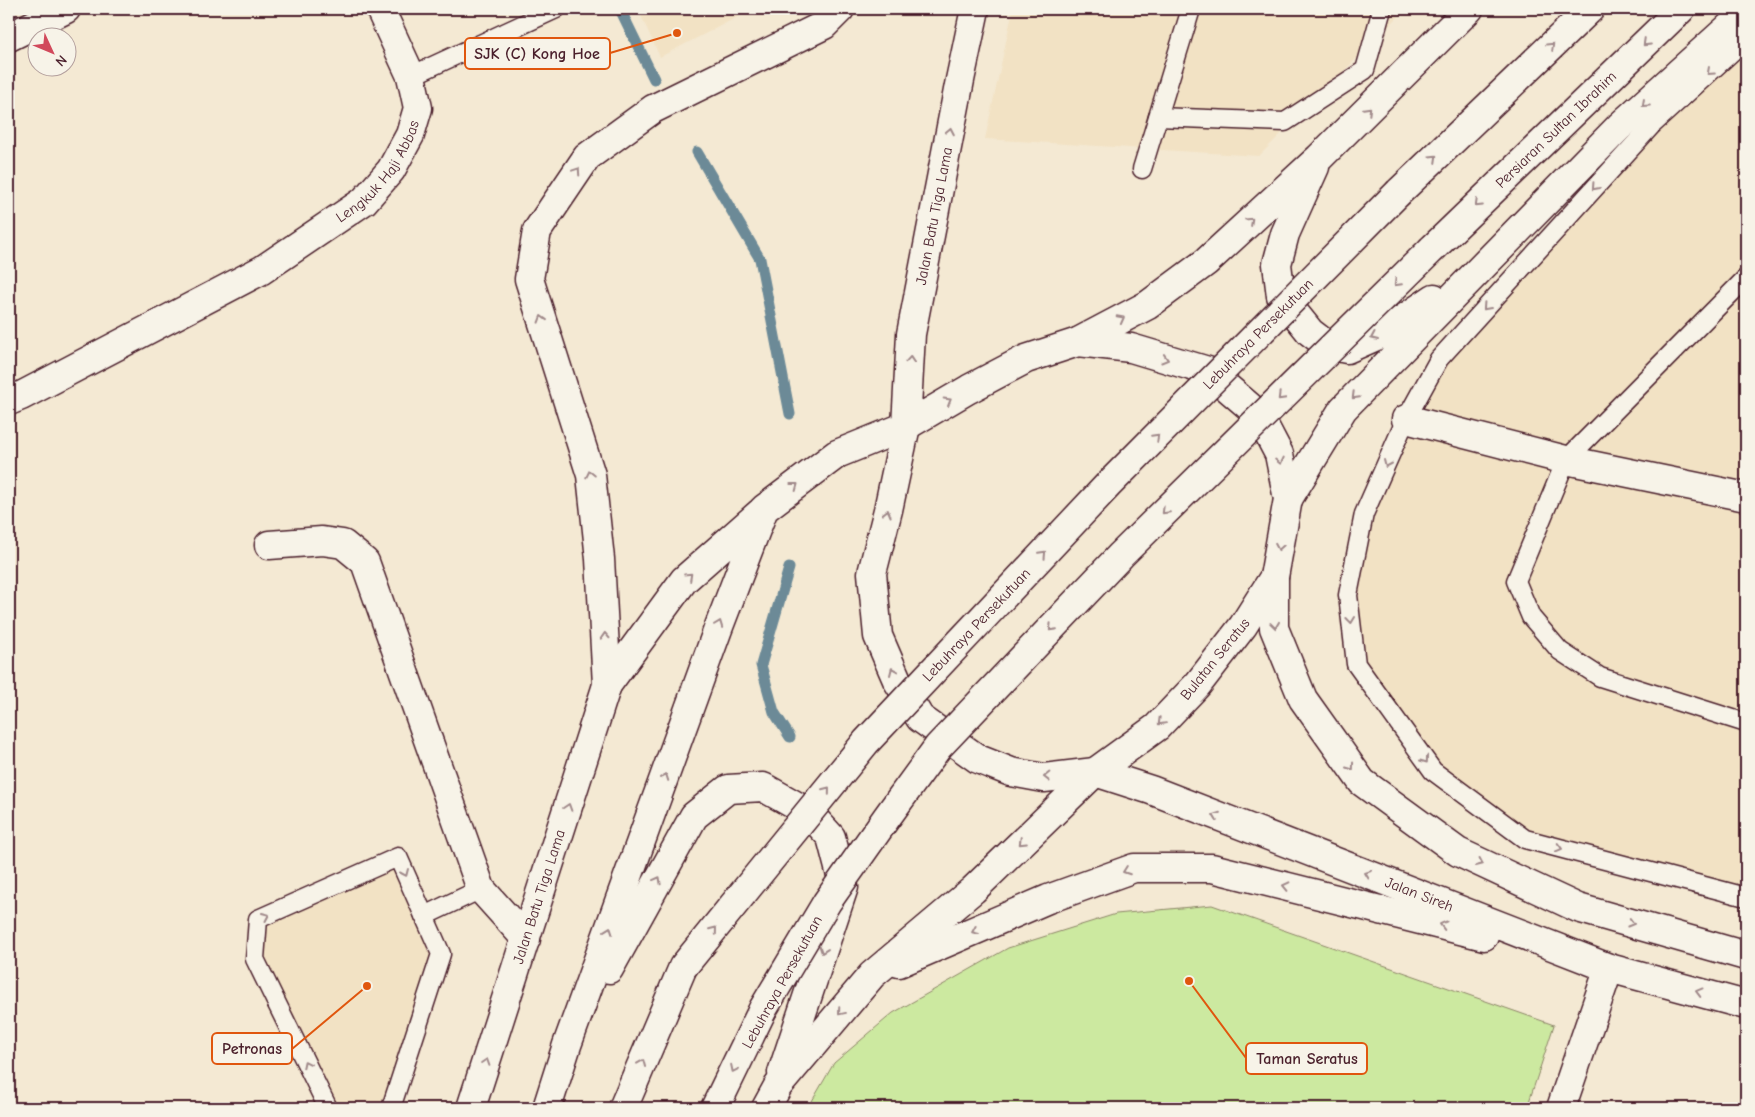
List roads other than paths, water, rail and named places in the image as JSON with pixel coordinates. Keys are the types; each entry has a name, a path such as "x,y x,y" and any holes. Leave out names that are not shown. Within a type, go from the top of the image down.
{"main road":[{"path":"9,37 66,9"},
{"name":"Lengkuk Haji Abbas","path":"9,401 262,270 364,201 391,170 410,135 418,108 411,76 380,9"},
{"path":"607,685 600,559 591,475 529,279 537,231 586,157 653,109 824,25 840,9"},
{"name":"Jalan Batu Tiga Lama","path":"906,426 911,334 975,9"},
{"path":"1078,342 1148,305 1206,262 1319,158 1470,9"},
{"name":"Lebuhraya Persekutuan","path":"623,1108 683,967 866,742 1108,485 1399,192 1590,9"},
{"name":"Persiaran Sultan Ibrahim","path":"1432,249 1681,9"},
{"path":"1288,499 1343,409 1620,126 1746,12"},
{"path":"1319,158 1285,234 1277,264 1281,296 1310,332 1327,345 1347,349 1381,334 1442,293 1512,237"},
{"name":"Lebuhraya Persekutuan","path":"715,1108 763,1010 827,902 938,747 1121,555 1432,249"},
{"name":"Bulatan Seratus","path":"1078,342 1131,348 1208,371 1258,414 1278,454 1288,499 1274,577 1244,626 1198,684 1157,727 1095,772 1044,778 1011,772 978,759 920,718 898,680 878,636 872,573 906,426 969,389 1026,359 1078,342"},
{"path":"1406,419 1566,460 1746,497"},
{"path":"607,685 684,580 764,509 837,454 906,426"},
{"path":"547,1108 567,1044 718,629 764,509"},
{"path":"269,545 322,542 342,544 365,562 481,889 526,938"},
{"path":"1274,577 1274,628 1303,699 1362,782 1458,852 1578,908 1746,956"},
{"name":"Jalan Batu Tiga Lama","path":"471,1108 607,685"},
{"path":"772,1097 872,975 972,890 1095,772"},
{"name":"Jalan Sireh","path":"1095,772 1151,790 1609,968 1746,1005"},
{"path":"567,1044 694,816 728,789 763,787 809,813 831,837 844,887 772,1097"},
{"path":"872,975 1048,899 1134,868 1212,868 1371,906 1609,968 1561,1108"}],"lane":[{"path":"411,76 556,9"},
{"path":"1142,169 1191,9"},
{"path":"1158,116 1285,122 1365,70 1382,9"},
{"path":"1746,39 1652,125 1439,359 1406,419 1364,514 1348,595 1356,664 1433,771 1525,839 1746,898"},
{"path":"1746,278 1566,460 1516,581 1531,618 1560,651 1600,677 1746,723"},
{"path":"328,1108 255,959 258,919 398,857 440,954 391,1108"},
{"path":"424,916 481,889"}],"waterway":[{"path":"620,9 654,79"},
{"path":"697,152 760,259 790,414"},
{"path":"789,568 761,665 774,712 790,737"}],"place":[{"name":"SJK (C) Kong Hoe","path":"677,33"},
{"name":"Taman Seratus","path":"1189,981"},
{"name":"Petronas","path":"367,986"}]}
